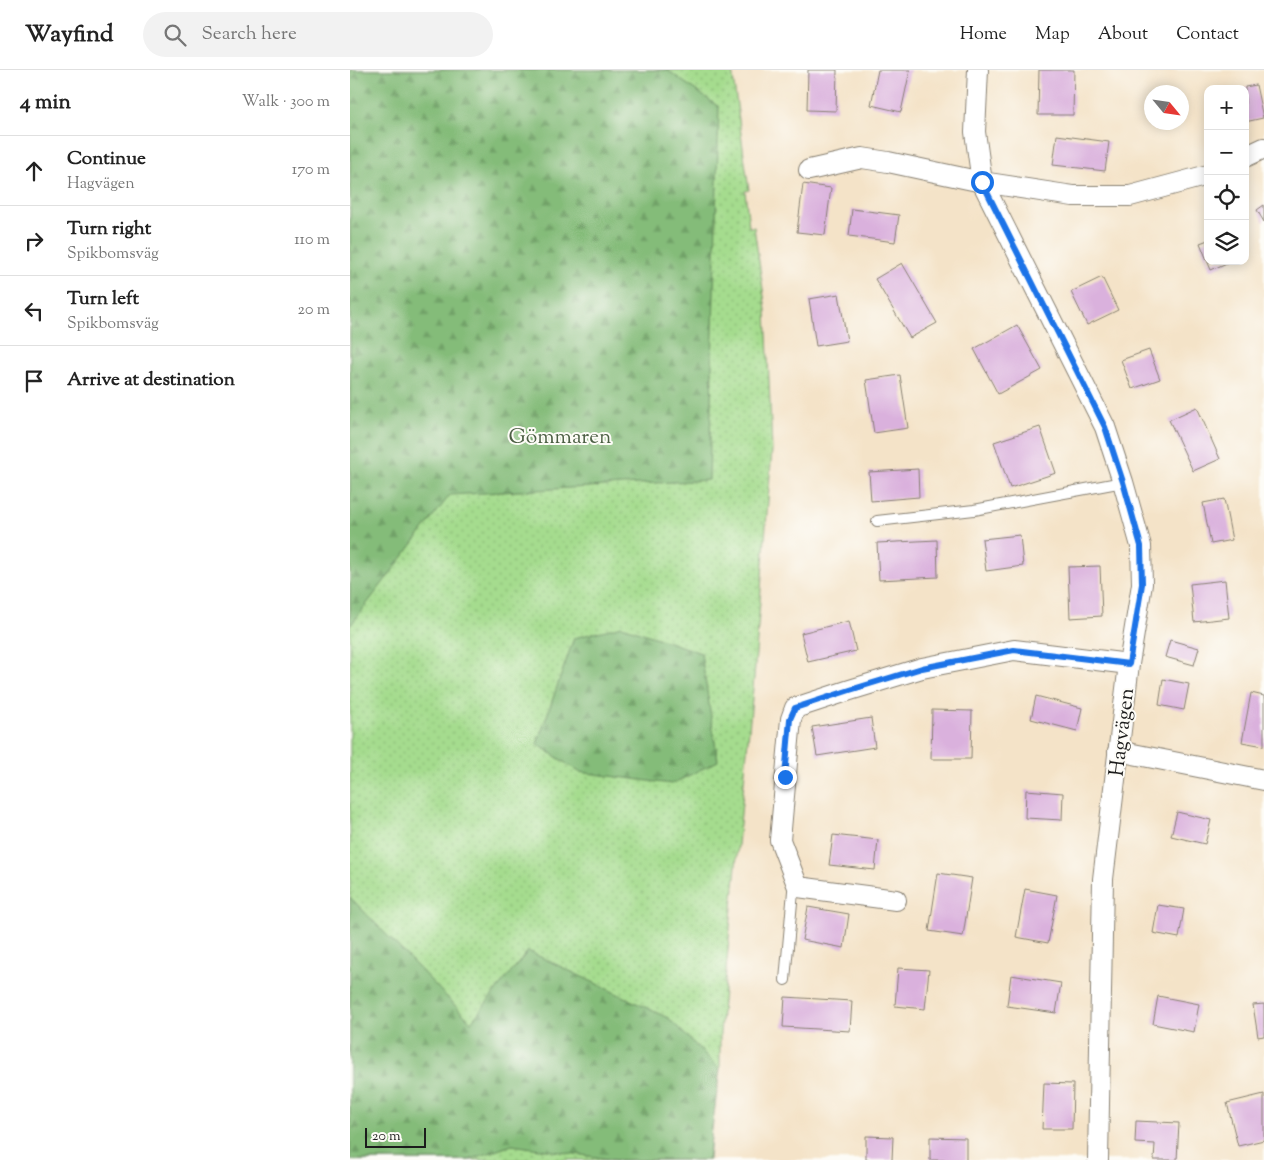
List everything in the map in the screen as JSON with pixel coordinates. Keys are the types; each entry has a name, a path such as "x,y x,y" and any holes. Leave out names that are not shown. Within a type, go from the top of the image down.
{"street":[{"name":"Hagvägen","path":"978,70 976,132 982,182 1105,427 1141,546 1142,584 1129,664 1103,879 1098,1160"},
{"path":"1249,155 1264,148"},
{"path":"809,170 862,158 982,182 1073,196 1130,196 1204,176"},
{"path":"896,900 798,887 780,840 790,719 795,708 922,668 1014,650 1129,664"},
{"path":"1118,751 1264,780"}],"lane":[{"path":"877,521 974,510 1123,482"},
{"path":"785,980 793,891 798,887"}],"green space":[{"name":"Gömmaren","path":"350,70 732,70 749,190 745,191 749,227 754,227 766,310 772,450 754,678 720,1033 720,1069 717,1067 709,1160 350,1160"},
{"path":"350,70 667,70 719,107 709,480 450,495 350,626"},
{"path":"622,626 701,653 718,761 672,784 579,772 537,744 574,638"},
{"path":"350,897 471,1022 528,951 668,1018 720,1069 708,1160 616,1160 512,1145 469,1160 350,1160"}],"building":[{"path":"808,70 837,70 836,111 807,110"},
{"path":"878,70 910,70 901,112 871,105"},
{"path":"1039,70 1074,70 1073,115 1038,115"},
{"path":"1256,85 1263,118 1249,121 1249,86"},
{"path":"1057,135 1109,142 1105,171 1053,165"},
{"path":"803,184 831,188 825,235 797,232"},
{"path":"1264,205 1264,222 1257,210"},
{"path":"852,209 899,215 895,242 849,236"},
{"path":"1204,242 1204,253 1200,243"},
{"path":"902,263 937,323 910,338 875,279"},
{"path":"1209,265 1222,265 1211,270"},
{"path":"1102,277 1118,310 1087,325 1071,292"},
{"path":"839,294 847,341 816,346 809,299"},
{"path":"1017,325 1042,370 998,394 974,349"},
{"path":"1149,350 1160,379 1132,389 1121,360"},
{"path":"900,375 908,428 874,433 866,380"},
{"path":"1197,407 1220,459 1193,471 1169,420"},
{"path":"1040,427 1056,473 1010,488 994,442"},
{"path":"918,469 919,497 871,501 869,472"},
{"path":"1224,499 1232,540 1211,544 1203,503"},
{"path":"1020,535 1023,566 986,571 982,539"},
{"path":"937,540 938,577 879,580 877,543"},
{"path":"1100,566 1102,616 1070,618 1068,567"},
{"path":"1225,580 1229,618 1194,622 1190,584"},
{"path":"849,621 856,651 808,662 801,633"},
{"path":"1170,640 1199,648 1194,665 1165,657"},
{"path":"1163,679 1189,684 1184,710 1159,705"},
{"path":"1251,693 1264,696 1264,746 1242,742"},
{"path":"1036,696 1082,708 1077,731 1031,719"},
{"path":"932,710 972,711 971,759 931,759"},
{"path":"871,718 875,747 817,756 812,727"},
{"path":"1026,790 1063,793 1062,820 1025,818"},
{"path":"1177,812 1211,820 1205,844 1171,836"},
{"path":"833,835 878,840 875,870 829,865"},
{"path":"938,873 972,878 963,936 929,931"},
{"path":"1025,889 1057,895 1048,943 1016,937"},
{"path":"1158,905 1184,909 1179,938 1153,933"},
{"path":"808,907 849,914 844,948 802,940"},
{"path":"898,968 929,970 925,1009 895,1006"},
{"path":"1011,975 1061,983 1056,1013 1007,1006"},
{"path":"1158,996 1199,1004 1194,1032 1153,1024"},
{"path":"785,997 852,1001 850,1031 783,1027"},
{"path":"1264,1004 1264,1036 1258,1037 1253,1005"},
{"path":"1044,1083 1073,1084 1072,1129 1042,1129"},
{"path":"1264,1094 1264,1140 1238,1146 1227,1103"},
{"path":"1136,1121 1179,1123 1177,1160 1154,1160 1155,1144 1135,1143"},
{"path":"866,1136 893,1137 892,1160 866,1160"},
{"path":"930,1137 966,1138 966,1160 930,1160"}],"route":[{"path":"785,777 790,719 795,708 922,668 1014,650 1129,664 1142,584 1141,546 1123,482 1105,427 982,182"}]}
